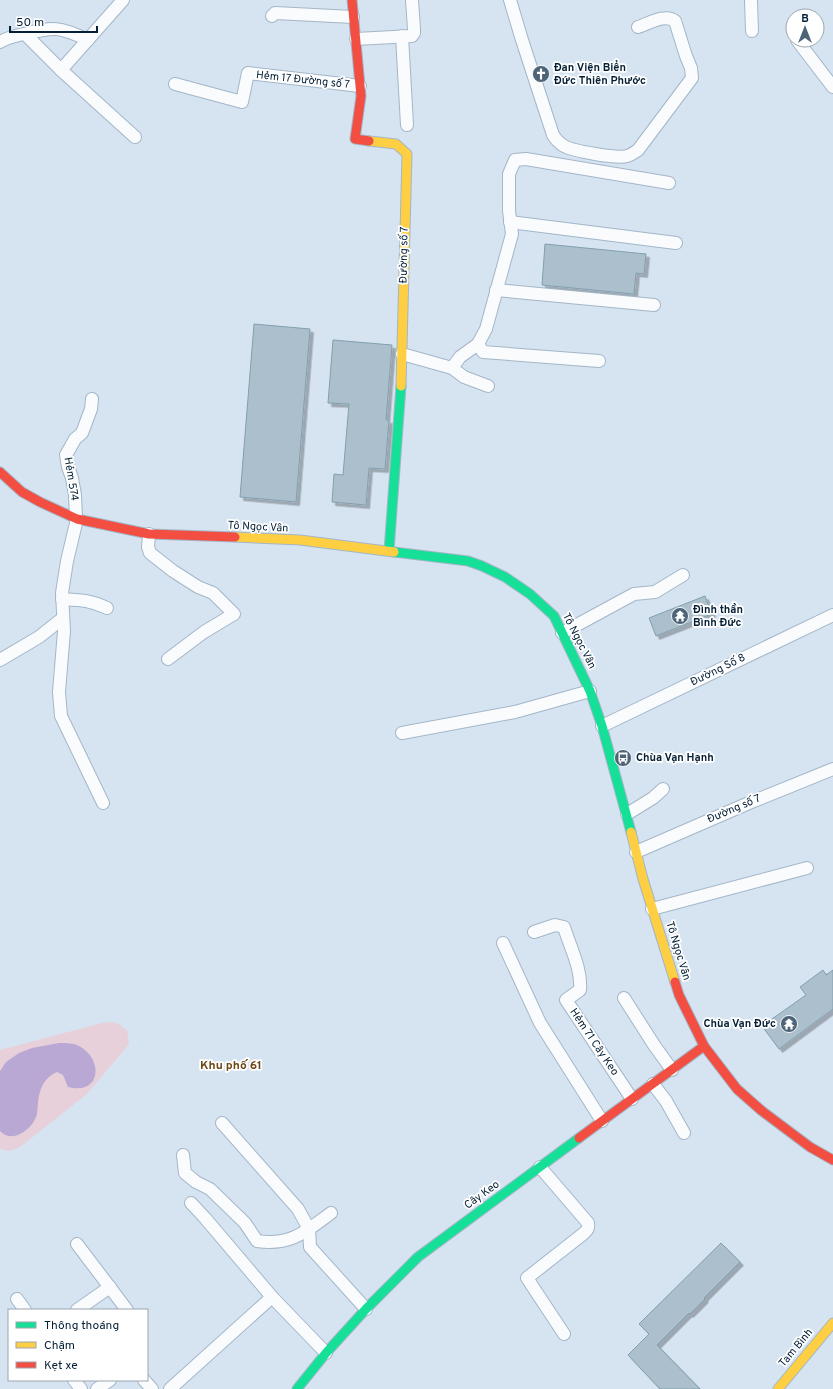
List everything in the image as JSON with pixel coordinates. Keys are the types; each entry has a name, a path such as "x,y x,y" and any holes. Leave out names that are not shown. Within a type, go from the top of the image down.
{"main road":[{"name":"Đường số 7","path":"352,0 361,96 355,139 396,144 407,154 401,402 389,551"},
{"name":"Tô Ngọc Vân","path":"1,475 22,492 77,519 150,534 300,540 468,561 505,577 530,594 554,616 590,690 602,726 627,814 643,879 679,995 704,1046 737,1089 762,1111 810,1147 833,1160"},
{"name":"Cây Keo","path":"297,1389 326,1353 366,1309 418,1257 704,1046"},
{"name":"Tam Bình","path":"778,1389 833,1323"}],"street":[{"path":"61,70 123,0"},
{"path":"356,39 412,36 414,33 412,0"},
{"path":"510,0 553,135 557,141 564,146 576,151 619,157 628,156 638,150 692,78 692,68 686,56 675,21 671,18 666,18 638,27"},
{"path":"752,0 752,31"},
{"path":"272,16 275,13 353,17"},
{"path":"0,42 7,37 53,28 70,31 88,40"},
{"path":"24,34 61,70 135,137"},
{"path":"402,36 407,125"},
{"path":"803,48 833,87"},
{"name":"Hẻm 17 Đường số 7","path":"175,84 242,102 248,73 360,86"},
{"path":"452,368 460,357 478,344 486,329 512,234 510,222 509,174 515,160 526,159 669,183"},
{"path":"510,222 676,242"},
{"path":"496,290 654,305"},
{"path":"478,344 483,352 599,361"},
{"path":"402,354 452,368 464,377 488,386"},
{"name":"Hẻm 574","path":"92,399 91,410 82,433 75,439 66,455 75,495 77,519 67,561 62,593 63,639 59,692 61,716 103,803"},
{"path":"150,534 148,547 150,553 173,571 198,587 213,593 234,614 204,632 168,659"},
{"path":"562,633 634,594 655,592 684,575"},
{"path":"62,600 83,600 94,602 107,608"},
{"name":"Đường Số 8","path":"602,726 833,615"},
{"path":"0,660 39,637 63,618"},
{"path":"402,733 515,712 590,690"},
{"name":"Đường số 7","path":"636,852 749,803 833,769"},
{"path":"627,814 653,798 663,789"},
{"path":"652,909 807,868"},
{"name":"Hẻm 71 Cây Keo","path":"534,932 555,925 564,927 581,981 580,990 566,1000 632,1099"},
{"path":"504,943 540,1023 602,1121"},
{"path":"624,998 672,1070"},
{"path":"653,1084 666,1101 684,1133"},
{"path":"222,1123 298,1208 309,1229 310,1247 366,1309"},
{"path":"184,1156 185,1173 196,1182 210,1189 245,1223 257,1241 270,1243 281,1242 297,1237 331,1213"},
{"path":"540,1167 588,1223 588,1230 527,1278 564,1334"},
{"path":"191,1203 272,1297 326,1353"},
{"path":"77,1244 126,1309"},
{"path":"78,1309 110,1286"},
{"path":"170,1389 272,1297"},
{"path":"17,1299 24,1309"},
{"path":"75,1381 81,1389"},
{"path":"97,1389 109,1381"},
{"path":"145,1381 152,1389"}],"shaded area":[{"path":"110,1022 117,1023 127,1030 129,1044 87,1094 20,1147 8,1151 0,1148 0,1050"},
{"path":"59,1043 75,1044 86,1051 92,1058 95,1066 93,1081 88,1086 79,1088 68,1087 63,1075 57,1072 52,1075 45,1081 39,1094 37,1115 34,1122 21,1134 15,1136 5,1135 0,1131 0,1071 6,1062 19,1053 32,1048"}],"building":[{"path":"545,244 646,254 644,274 636,273 634,294 542,285"},
{"path":"254,324 310,329 296,502 240,497"},
{"path":"333,340 392,345 386,420 389,420 385,469 369,468 366,505 332,502 334,474 343,475 349,404 328,403"},
{"name":"Đình thần Bình Đức","path":"705,596 712,614 656,636 649,618"},
{"path":"823,970 826,975 833,970 833,1009 779,1049 762,1026 806,995 800,987"},
{"path":"721,1243 740,1262 690,1314 689,1313 657,1345 700,1389 660,1389 628,1355 649,1334 639,1324"}],"traffic: fast":[{"path":"389,551 401,386"},
{"path":"394,552 468,561 482,566 505,577 530,594 554,616 590,691 602,726 631,832"},
{"path":"297,1389 326,1353 366,1309 418,1257 579,1138"}],"traffic: slow":[{"path":"369,141 396,144 407,154 401,386"},
{"path":"235,537 300,540 394,552"},
{"path":"631,832 643,879 675,982"},
{"path":"778,1389 833,1323"}],"traffic: jam":[{"path":"352,0 361,96 355,139 369,141"},
{"path":"0,472 22,492 77,519 149,534 235,537"},
{"path":"675,982 679,995 704,1046 737,1089 762,1111 810,1147 833,1160"},
{"path":"579,1138 704,1046"}],"place":[{"name":"Đan Viện Biển Đức Thiên Phước","path":"541,74"},
{"name":"Đình thần Bình Đức","path":"680,616"},
{"name":"Chùa Vạn Hạnh","path":"623,758"},
{"name":"Chùa Vạn Đức","path":"789,1024"}],"district":[{"name":"Khu phố 61","path":"231,1066"}]}
